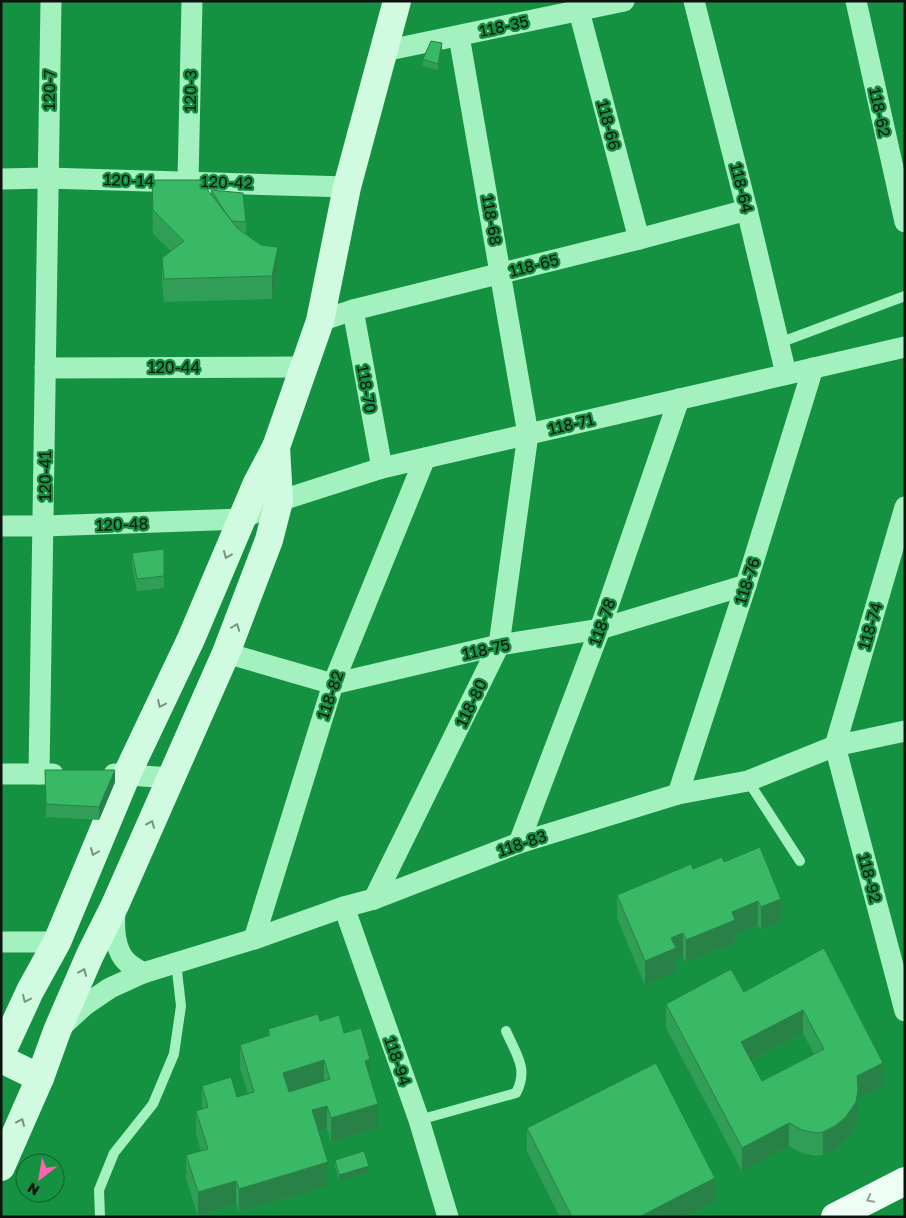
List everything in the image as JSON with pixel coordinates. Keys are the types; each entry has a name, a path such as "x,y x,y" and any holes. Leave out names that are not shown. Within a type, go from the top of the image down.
{"main road":[{"path":"1,1054 30,990 57,942 127,774 191,639 256,483 276,447 320,321 347,187 397,1"},
{"path":"1,1167 40,1078 57,1031 90,954 115,905 226,653 269,540 279,501 276,447"},
{"path":"1,1059 40,1078"},
{"path":"835,1217 905,1181"}],"street":[{"name":"120-7","path":"47,178 51,1"},
{"name":"120-3","path":"188,181 192,1"},
{"name":"118-35","path":"384,51 624,1"},
{"name":"118-64","path":"694,1 786,374"},
{"name":"118-62","path":"856,1 905,222"},
{"name":"118-66","path":"592,7 639,239"},
{"name":"118-68","path":"459,36 528,434"},
{"name":"120-14","path":"1,179 47,178 347,187"},
{"name":"120-42","path":"47,178 347,187"},
{"name":"120-41","path":"39,774 44,526 47,178"},
{"name":"118-65","path":"320,321 352,310 639,239 747,210"},
{"name":"118-70","path":"352,310 382,468"},
{"name":"118-71","path":"242,519 279,501 382,468 905,347"},
{"name":"120-44","path":"45,368 303,367"},
{"name":"118-76","path":"678,794 746,585 813,368"},
{"name":"118-78","path":"519,843 600,629 679,399"},
{"name":"118-80","path":"374,899 499,645 528,434"},
{"name":"118-82","path":"254,939 333,684 425,458"},
{"name":"118-74","path":"835,746 905,507"},
{"name":"120-48","path":"1,526 242,519"},
{"name":"118-75","path":"226,653 333,684 499,645 600,629 746,585"},
{"name":"118-83","path":"57,1031 85,1005 110,988 143,972 254,939 344,907 374,899 519,843 678,794 748,781 835,746 905,731"},
{"name":"118-92","path":"835,746 905,1011"},
{"path":"1,774 68,774"},
{"path":"98,774 127,774 171,778"},
{"path":"115,905 114,928 118,947 128,964 143,972"},
{"name":"118-94","path":"344,907 419,1120 448,1217"},
{"path":"1,942 57,942"}],"lane":[{"path":"779,343 905,296"},
{"path":"748,781 800,861"},
{"path":"100,1217 99,1190 114,1153 153,1104 174,1054 181,1006 176,962"},
{"path":"419,1120 516,1093 520,1084 522,1068 506,1031"}],"building":[{"path":"431,41 442,43 438,64 423,59"},
{"path":"152,180 200,180 237,228 261,245 278,247 272,276 164,279 162,258 184,241 153,210"},
{"path":"211,190 243,193 246,222 232,221"},
{"path":"164,549 164,576 137,579 132,553"},
{"path":"45,770 115,770 99,807 46,804"},
{"path":"760,847 781,899 761,907 758,901 732,912 735,920 686,940 683,933 671,938 676,948 645,961 617,895 691,864 693,869 722,857 724,862"},
{"path":"824,948 883,1063 857,1076 858,1090 856,1102 846,1117 835,1126 816,1133 802,1130 789,1123 742,1148 666,1004 731,969 744,992","holes":["803,1010 824,1049 762,1081 741,1042"]},
{"path":"318,1014 320,1021 339,1015 344,1033 361,1028 370,1059 365,1061 378,1104 331,1118 327,1106 312,1110 328,1162 239,1189 236,1181 198,1192 186,1155 208,1149 196,1111 208,1107 202,1086 231,1077 237,1097 254,1092 240,1045 270,1035 268,1029","holes":["324,1060 330,1079 289,1092 283,1073"]},
{"path":"656,1063 715,1178 639,1217 572,1217 527,1128"},
{"path":"364,1151 369,1166 339,1175 335,1160"}]}
